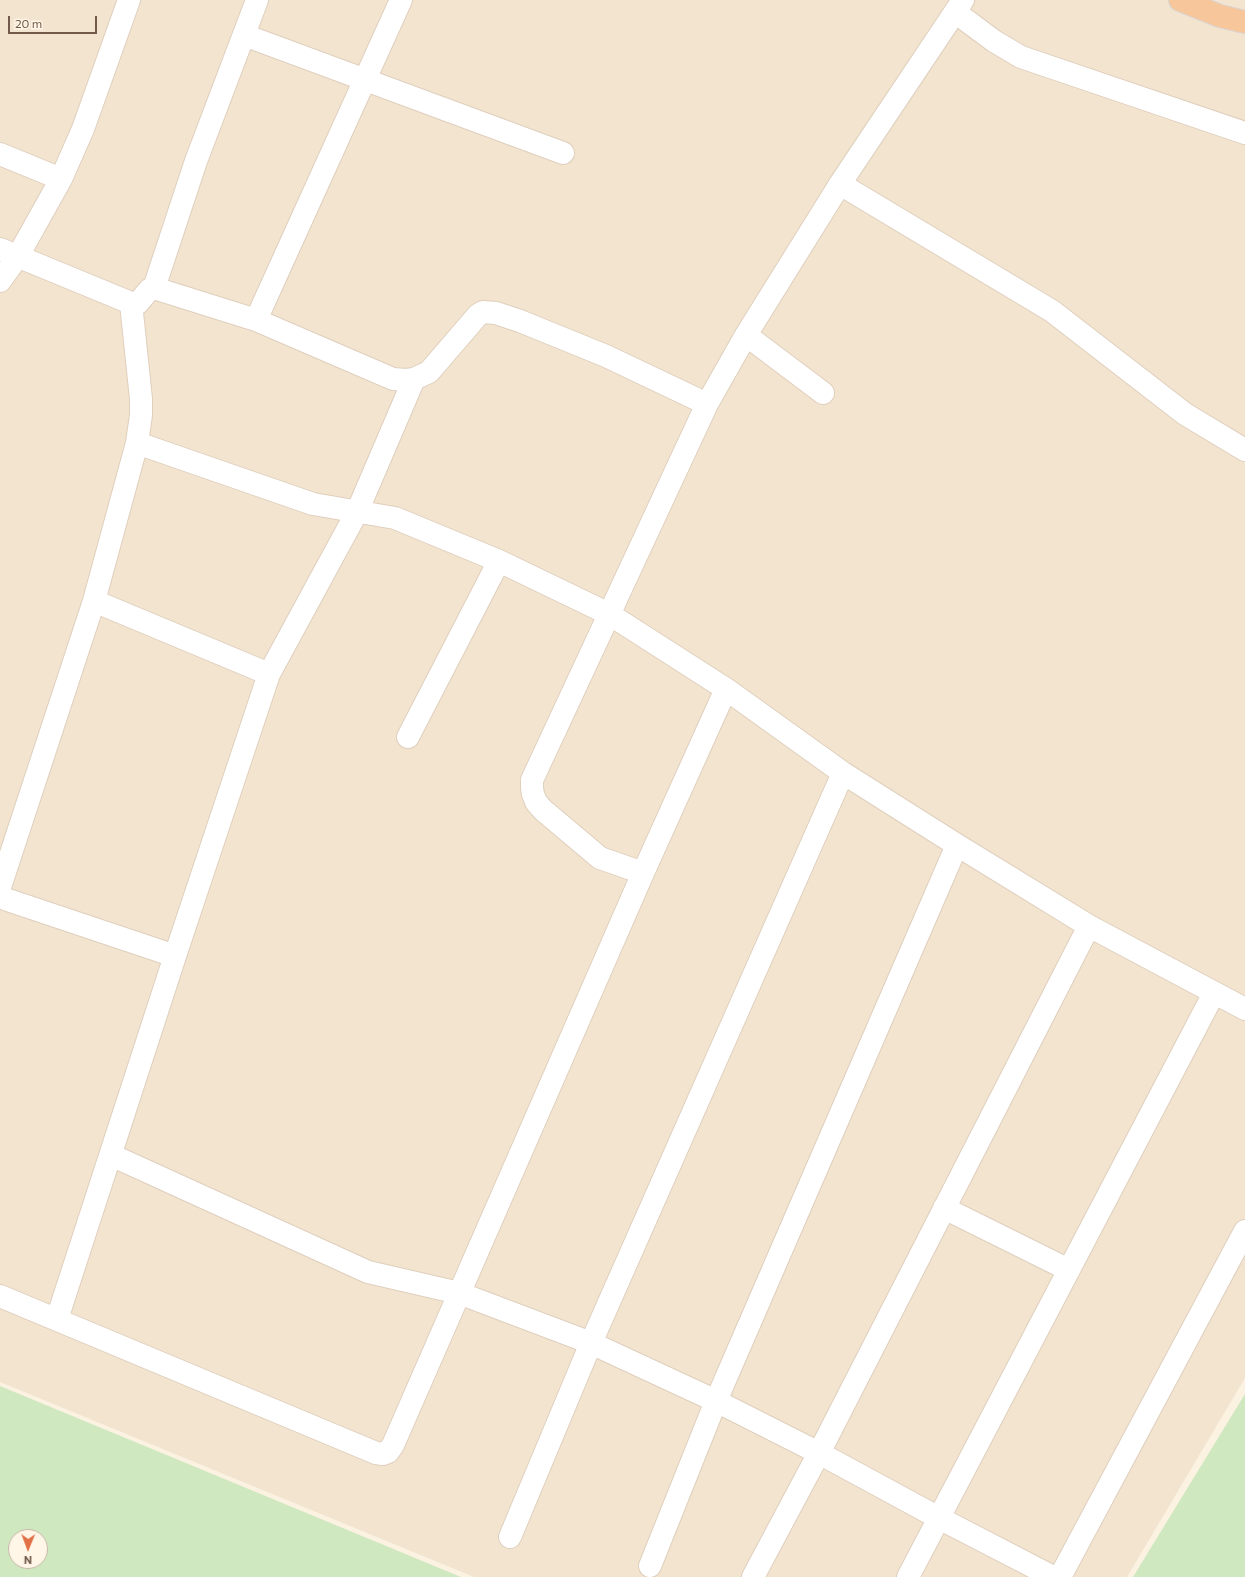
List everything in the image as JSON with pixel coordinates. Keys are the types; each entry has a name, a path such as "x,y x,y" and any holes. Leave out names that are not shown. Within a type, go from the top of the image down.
{"highway":[{"path":"1180,0 1220,16 1245,22"}],"street":[{"path":"0,281 9,253 61,178 83,129 129,0"},
{"path":"154,288 196,161 257,0"},
{"path":"256,320 401,0"},
{"path":"643,873 600,858 542,810 536,802 532,788 532,780 707,404 746,335 840,184 959,6 994,41 1021,57 1245,133"},
{"path":"244,35 563,153"},
{"path":"0,154 61,178"},
{"path":"840,184 1052,310 1185,414 1245,450"},
{"path":"9,253 131,303 138,303 149,290 154,288 256,320 393,379 406,380 429,372 478,315 483,312 496,313 520,320 606,356 707,404"},
{"path":"0,887 94,601 138,443 141,399 131,303"},
{"path":"746,335 823,393"},
{"path":"57,1319 175,956 269,674 357,512 414,378"},
{"path":"138,443 313,504 395,518 499,560 609,614 726,689 843,773 958,845 1089,926 1245,1009"},
{"path":"408,736 499,560"},
{"path":"94,601 269,674"},
{"path":"0,1296 376,1453 383,1454 388,1452 393,1446 643,873 726,689"},
{"path":"510,1536 591,1343 843,773"},
{"path":"650,1566 716,1401 958,845"},
{"path":"0,894 5,899 175,956"},
{"path":"753,1577 819,1453 1089,926"},
{"path":"908,1577 1214,993"},
{"path":"111,1155 368,1272 459,1293 591,1343 716,1401 819,1453 938,1518 1053,1577"},
{"path":"944,1208 1069,1270"},
{"path":"1060,1577 1245,1231"}],"shaded area":[{"path":"0,0 1245,0 1245,1378 1127,1577 474,1577 0,1382"}],"green space":[{"path":"0,1386 461,1577 0,1577"},
{"path":"1245,1394 1245,1577 1133,1577"}]}
